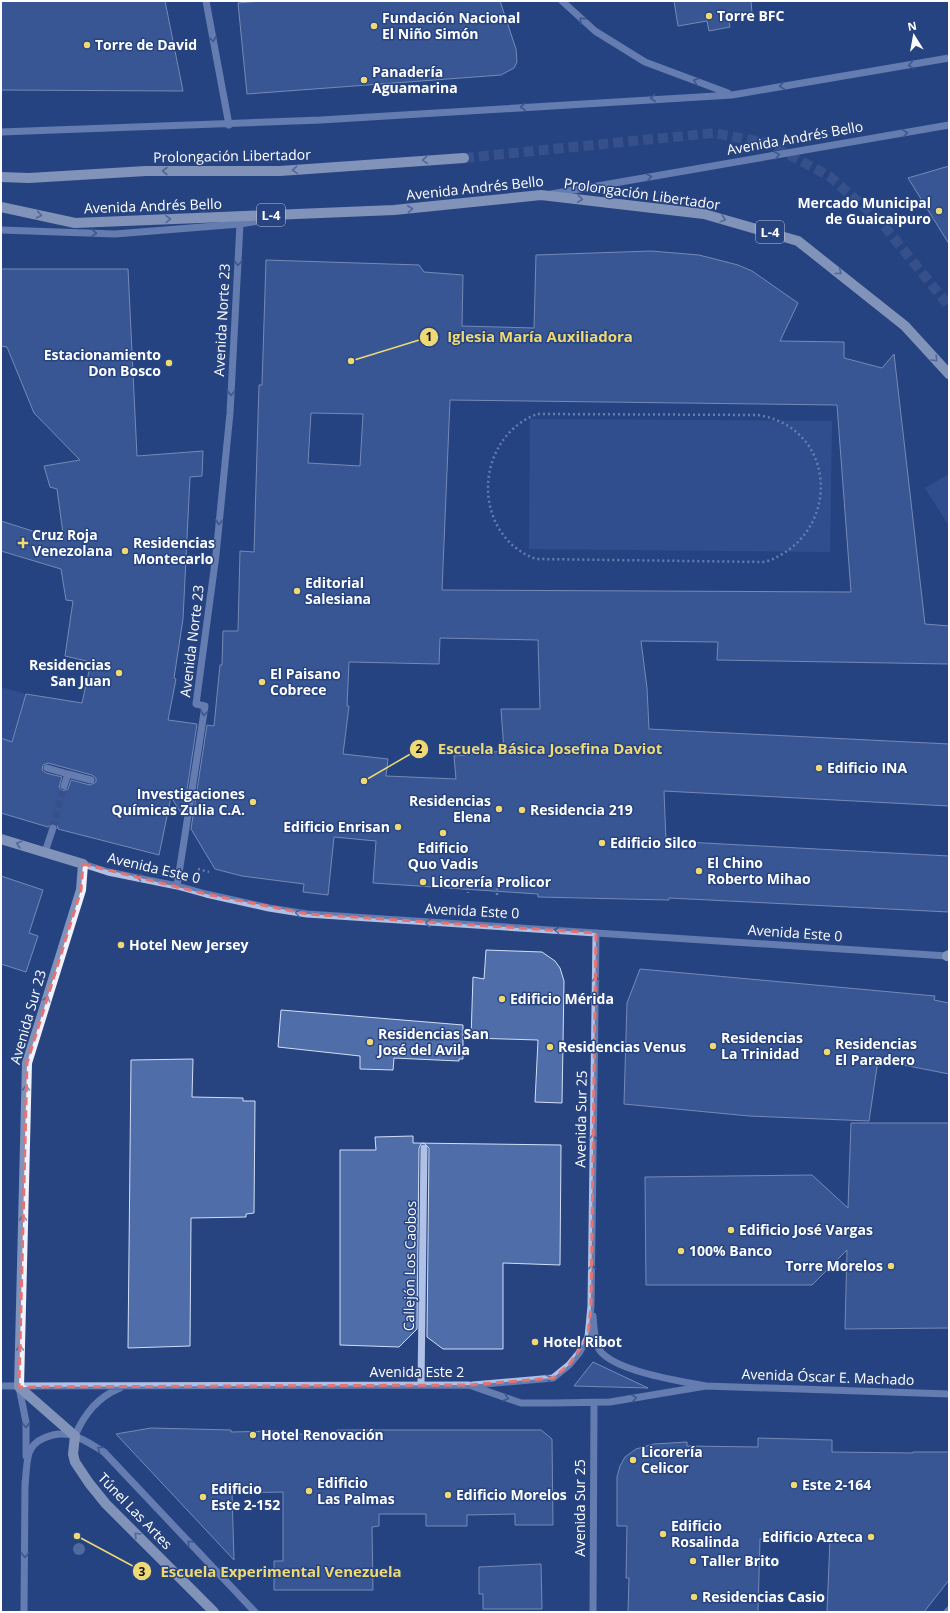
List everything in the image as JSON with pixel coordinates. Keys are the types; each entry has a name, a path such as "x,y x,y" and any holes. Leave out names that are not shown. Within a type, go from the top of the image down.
{"main road":[{"name":"Prolongación Libertador","path":"1,177 29,178 146,171 280,171 464,158"},
{"name":"Avenida Andrés Bello","path":"1,207 76,223 394,210 541,195"},
{"name":"Prolongación Libertador","path":"541,195 704,214 798,241 905,326 949,374"},
{"name":"Avenida Este 0","path":"1,839 83,864"},
{"name":"Avenida Sur 23","path":"19,1387 26,1063 81,890 83,864"},
{"path":"19,1387 75,1436"},
{"name":"Túnel Las Artes","path":"75,1436 73,1454 75,1462 89,1483 106,1504 214,1612"}],"street":[{"path":"206,1 229,125"},
{"path":"562,1 595,31 645,62 732,95"},
{"path":"1,132 229,125 732,95 949,58"},
{"name":"Avenida Andrés Bello","path":"541,195 949,125"},
{"name":"L-4","path":"1,230 115,234 240,224 271,219 394,210"},
{"name":"Avenida Norte 23","path":"177,886 205,706 196,704 216,555 229,421 240,224"},
{"path":"47,768 91,780"},
{"path":"64,786 68,774"},
{"path":"45,852 53,828"},
{"name":"Avenida Este 0","path":"83,864 108,872 177,886 241,902 307,914 949,956"},
{"name":"Avenida Sur 25","path":"469,1385 553,1378 576,1357 588,1338 592,1306 596,933"},
{"name":"Callejón Los Caobos","path":"421,1385 424,1148"},
{"name":"Avenida Sur 25","path":"592,1306 596,1337 600,1351 611,1360 652,1376 706,1386"},
{"name":"Avenida Este 2","path":"1,1386 469,1385 521,1403 594,1403 706,1386"},
{"name":"Avenida Este 2","path":"75,1436 82,1419 97,1402 108,1393 125,1386"},
{"name":"Avenida Óscar E. Machado","path":"706,1386 949,1394"},
{"name":"Avenida Sur 23","path":"19,1387 26,1422 24,1612"},
{"name":"Avenida Sur 25","path":"593,1612 594,1403"},
{"path":"25,1487 28,1454 32,1446 53,1434 64,1433 93,1443 104,1452 255,1612"}],"path":[{"path":"538,414 758,414 783,423 796,432 812,452 821,483 820,503 813,523 793,548 775,559 765,562 750,563 536,559 528,557 518,550 503,534 492,514 487,492 487,481 492,458 511,430 525,420 538,414"},
{"path":"468,887 468,893"},
{"path":"497,888 497,895"}],"highlighted area":[{"path":"83,864 206,894 307,914 596,933 591,1306 588,1337 569,1365 553,1378 529,1381 469,1385 19,1387 27,1063 81,890"}],"shaded area":[{"path":"530,419 832,421 830,552 529,549"},
{"path":"949,474 949,526 925,488"},
{"path":"1,687 26,694 7,756 1,738"}],"building":[{"name":"Torre de David","path":"1,1 165,1 183,91 1,90"},
{"name":"Fundación Nacional El Niño Simón","path":"261,1 500,1 516,49 517,62 514,68 501,75 247,94 238,3"},
{"name":"Torre BFC","path":"674,1 751,1 752,14 728,18 730,27 709,31 707,21 678,26"},
{"name":"Mercado Municipal de Guaicaipuro","path":"949,166 949,244 908,178"},
{"path":"651,251 699,255 738,265 752,271 798,303 780,341 844,342 844,358 882,368 894,354 925,624 949,626 949,664 717,660 718,642 641,641 647,688 649,729 949,744 949,806 664,791 666,841 949,856 949,912 669,898 669,900 538,897 538,894 373,883 376,841 334,837 328,895 303,892 304,884 242,876 215,869 191,829 207,725 214,726 220,665 222,665 223,631 238,631 240,551 254,552 259,385 262,385 266,260 419,265 424,272 463,275 462,326 534,328 536,255","holes":["450,400 837,405 851,592 442,590","311,413 363,414 360,466 308,463","440,638 538,640 540,709 501,709 504,751 454,756 456,779 386,776 388,759 343,754 349,706 347,706 349,662 439,664"]},
{"path":"1,269 128,269 137,456 203,451 202,476 190,477 183,619 174,678 176,679 168,720 197,724 183,816 171,797 159,855 58,829 57,825 54,823 48,827 1,813 1,738 12,742 26,694 82,703 91,662 65,656 73,601 66,600 61,569 1,551 1,521 64,541 57,489 50,487 44,466 80,460 34,413 7,347 1,346","holes":["48,763 92,775 96,778 96,782 90,785 71,780 68,789 62,791 59,787 62,777 46,773 42,770 43,765"]},
{"path":"1,876 43,890 29,933 38,936 26,972 1,964"},
{"path":"486,950 542,952 555,961 560,968 564,981 562,1103 535,1102 538,1040 471,1038 473,977 484,979"},
{"path":"640,969 935,996 934,1000 949,1003 949,1074 878,1060 869,1121 749,1116 624,1104 627,1003"},
{"name":"Residencias San José del Avila","path":"281,1010 463,1025 463,1059 459,1059 459,1061 394,1058 393,1070 360,1069 360,1056 278,1047"},
{"path":"193,1059 192,1097 243,1098 243,1101 255,1101 254,1213 246,1214 246,1217 191,1218 190,1346 128,1348 131,1060"},
{"path":"851,1123 949,1123 949,1328 845,1329 847,1250 812,1285 646,1285 645,1177 812,1175 848,1208"},
{"path":"413,1136 413,1143 424,1143 421,1144 419,1148 417,1329 399,1347 340,1345 340,1150 376,1150 375,1137"},
{"path":"424,1143 561,1145 560,1265 503,1263 503,1349 443,1349 427,1337 429,1148"},
{"path":"593,1362 648,1388 574,1386"},
{"path":"151,1428 231,1430 231,1432 278,1431 278,1434 337,1434 337,1430 541,1430 552,1439 553,1525 515,1525 515,1514 467,1515 467,1526 426,1526 426,1514 379,1514 379,1526 372,1527 373,1590 274,1590 274,1561 283,1561 283,1492 232,1493 234,1560 116,1434"},
{"path":"758,1438 832,1440 832,1452 949,1452 949,1580 924,1612 827,1612 830,1539 760,1539 758,1612 628,1612 629,1578 626,1578 627,1526 617,1526 617,1477 620,1466 625,1457 636,1449 654,1444 687,1442 687,1446 758,1447"},
{"path":"541,1564 542,1609 483,1609 483,1594 479,1594 479,1567"}],"tunnel":[{"path":"464,158 714,133 767,143 829,176 880,221 949,306"},
{"path":"53,828 64,786"}],"place":[{"name":"Torre BFC","path":"709,16"},
{"name":"Fundación Nacional El Niño Simón","path":"374,26"},
{"name":"Torre de David","path":"87,45"},
{"name":"Panadería Aguamarina","path":"364,80"},
{"name":"Mercado Municipal de Guaicaipuro","path":"939,211"},
{"name":"Iglesia María Auxiliadora","path":"351,361"},
{"name":"Estacionamiento Don Bosco","path":"169,363"},
{"name":"Cruz Roja Venezolana","path":"23,543"},
{"name":"Residencias Montecarlo","path":"125,551"},
{"name":"Editorial Salesiana","path":"297,591"},
{"name":"Residencias San Juan","path":"119,673"},
{"name":"El Paisano Cobrece","path":"262,682"},
{"name":"Edificio INA","path":"819,768"},
{"name":"Escuela Básica Josefina Daviot","path":"364,781"},
{"name":"Investigaciones Químicas Zulia C.A.","path":"253,802"},
{"name":"Residencias Elena","path":"499,809"},
{"name":"Residencia 219","path":"522,810"},
{"name":"Edificio Enrisan","path":"398,827"},
{"name":"Edificio Quo Vadis","path":"443,833"},
{"name":"Edificio Silco","path":"602,843"},
{"name":"El Chino Roberto Mihao","path":"699,871"},
{"name":"Licorería Prolicor","path":"423,882"},
{"name":"Hotel New Jersey","path":"121,945"},
{"name":"Edificio Mérida","path":"502,999"},
{"name":"Residencias San José del Avila","path":"370,1042"},
{"name":"Residencias La Trinidad","path":"713,1046"},
{"name":"Residencias Venus","path":"550,1047"},
{"name":"Residencias El Paradero","path":"827,1052"},
{"name":"Edificio José Vargas","path":"731,1230"},
{"name":"100% Banco","path":"681,1251"},
{"name":"Torre Morelos","path":"891,1266"},
{"name":"Hotel Ribot","path":"535,1342"},
{"name":"Hotel Renovación","path":"253,1435"},
{"name":"Licorería Celicor","path":"633,1460"},
{"name":"Este 2-164","path":"794,1485"},
{"name":"Edificio Las Palmas","path":"309,1491"},
{"name":"Edificio Morelos","path":"448,1495"},
{"name":"Edificio Este 2-152","path":"203,1497"},
{"name":"Edificio Rosalinda","path":"663,1534"},
{"name":"Escuela Experimental Venezuela","path":"77,1536"},
{"name":"Edificio Azteca","path":"871,1537"},
{"name":"Taller Brito","path":"693,1561"},
{"name":"Residencias Casio","path":"694,1597"}]}
